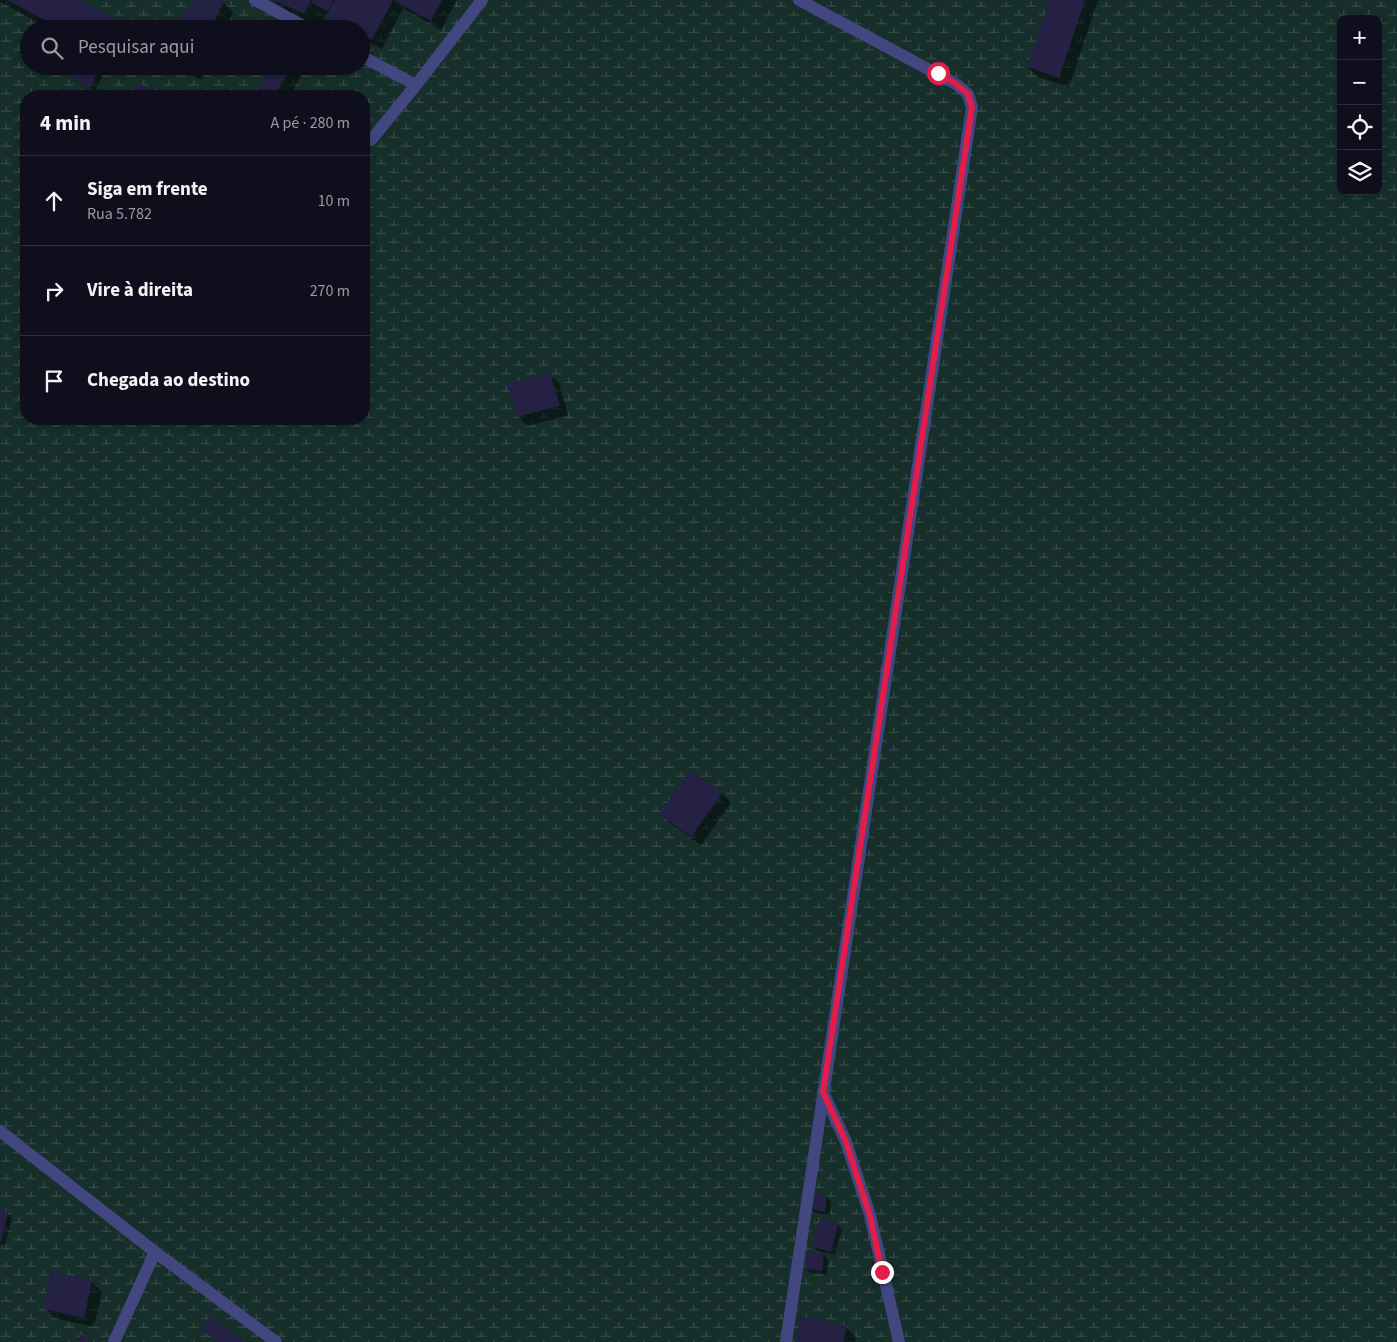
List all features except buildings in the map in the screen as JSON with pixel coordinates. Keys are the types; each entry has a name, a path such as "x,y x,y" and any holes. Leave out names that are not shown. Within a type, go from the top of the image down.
{"street":[{"path":"255,0 292,20"},
{"path":"371,140 482,0"},
{"path":"786,1342 972,107 968,94 956,84 799,0"},
{"path":"370,61 416,85"},
{"path":"823,1092 846,1142 870,1216 899,1342"},
{"path":"0,1131 155,1252 276,1342"},
{"path":"114,1342 155,1252"}],"green space":[{"path":"0,0 1397,0 1397,1342 0,1342"}],"route":[{"path":"882,1272 870,1216 846,1142 823,1092 972,107 968,94 938,73"}]}
